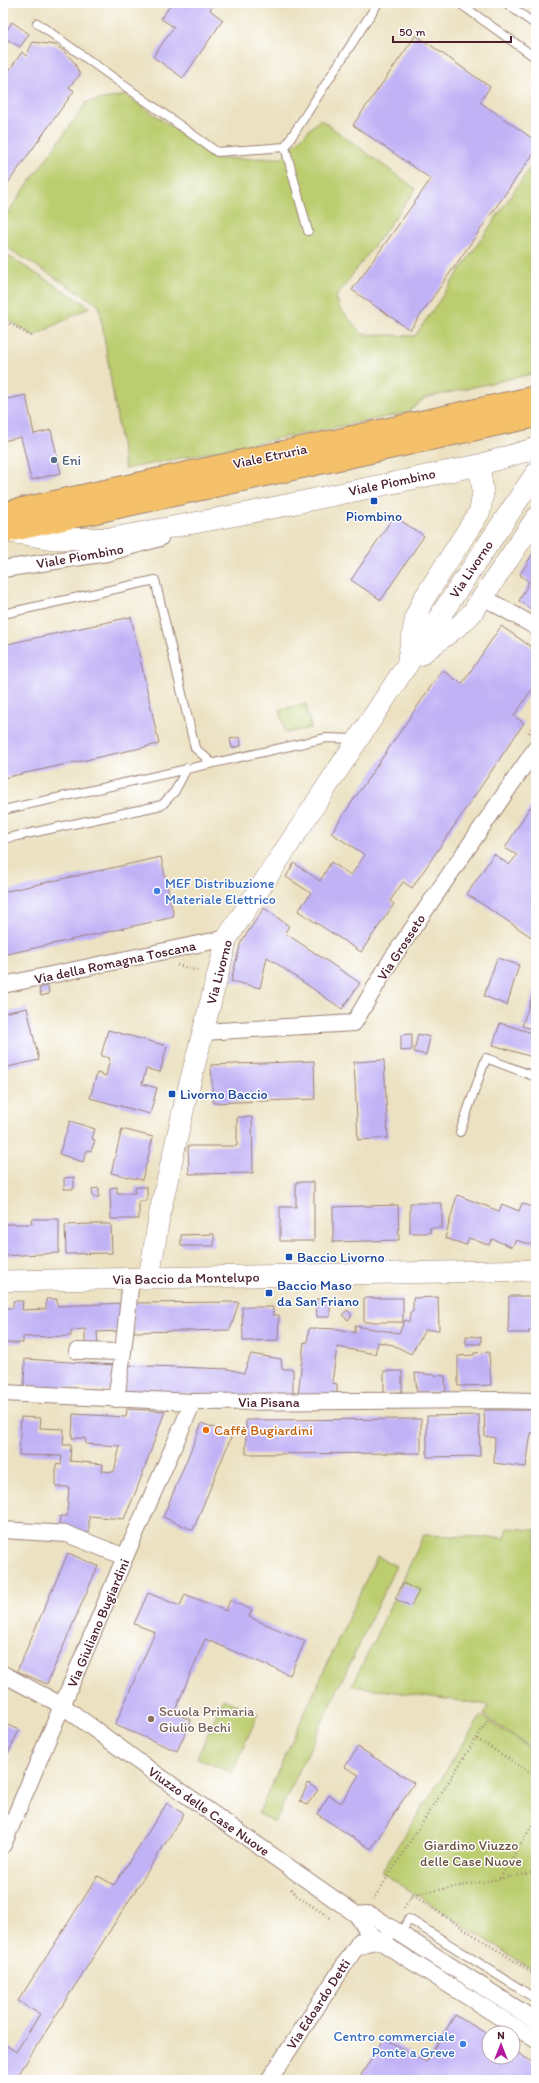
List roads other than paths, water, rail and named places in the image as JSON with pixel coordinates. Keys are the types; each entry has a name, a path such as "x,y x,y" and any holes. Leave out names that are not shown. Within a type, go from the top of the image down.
{"main road":[{"name":"Viale Etruria","path":"5,523 458,414 536,397"},
{"name":"Viale Etruria","path":"5,523 536,416"}],"street":[{"path":"458,414 536,388"},
{"name":"Viale Piombino","path":"5,523 53,539 95,539 248,513 479,464 536,448"},
{"name":"Via Livorno","path":"407,665 412,633 423,600 480,510 483,492 479,464"},
{"name":"Via Livorno","path":"140,1279 160,1212 186,1098 227,938 536,473"},
{"name":"Viale Piombino","path":"3,569 107,553 248,513"},
{"name":"Via Livorno","path":"407,665 462,623 483,597 536,518"},
{"path":"483,597 536,627"},
{"name":"Via Grosseto","path":"203,1032 354,1023 392,960 536,748"},
{"name":"Via della Romagna Toscana","path":"3,985 227,938"},
{"name":"Via Baccio da Montelupo","path":"3,1281 536,1270"},
{"path":"116,1399 123,1352 140,1279"},
{"path":"77,1351 123,1352"},
{"name":"Via Pisana","path":"3,1393 193,1402 536,1401"},
{"name":"Via Giuliano Bugiardini","path":"3,1845 63,1706 125,1556 193,1402"},
{"path":"3,1530 67,1534 125,1556"},
{"name":"Viuzzo delle Case Nuove","path":"3,1674 63,1706 132,1757 293,1870 364,1916 378,1940 536,2040"},
{"name":"Viuzzo delle Case Nuove","path":"364,1916 367,1914 372,1916 536,2021"},
{"name":"Via Edoardo Detti","path":"269,2080 356,1949 364,1916"},
{"path":"356,1949 367,1943 392,1938 536,2031"}],"lane":[{"path":"308,231 285,147 378,3"},
{"path":"459,3 536,58"},
{"path":"506,3 536,25"},
{"path":"37,23 217,152 285,147"},
{"path":"3,614 155,580 195,748 211,762"},
{"path":"3,810 211,762 326,738 359,740"},
{"path":"3,839 162,805 175,791 187,768"},
{"path":"460,1132 486,1058 536,1078"},
{"path":"400,1934 409,1919 536,1999"}],"place":[{"name":"Eni","path":"54,460"},
{"name":"Piombino","path":"374,501"},
{"name":"MEF Distribuzione Materiale Elettrico","path":"157,891"},
{"name":"Livorno Baccio","path":"172,1094"},
{"name":"Baccio Livorno","path":"289,1257"},
{"name":"Baccio Maso da San Friano","path":"269,1293"},
{"name":"Caffè Bugiardini","path":"206,1430"},
{"name":"Scuola Primaria Giulio Bechi","path":"151,1719"},
{"name":"Centro commerciale Ponte a Greve","path":"463,2044"}],"park label":[{"name":"Giardino Viuzzo delle Case Nuove","path":"471,1854"}]}
